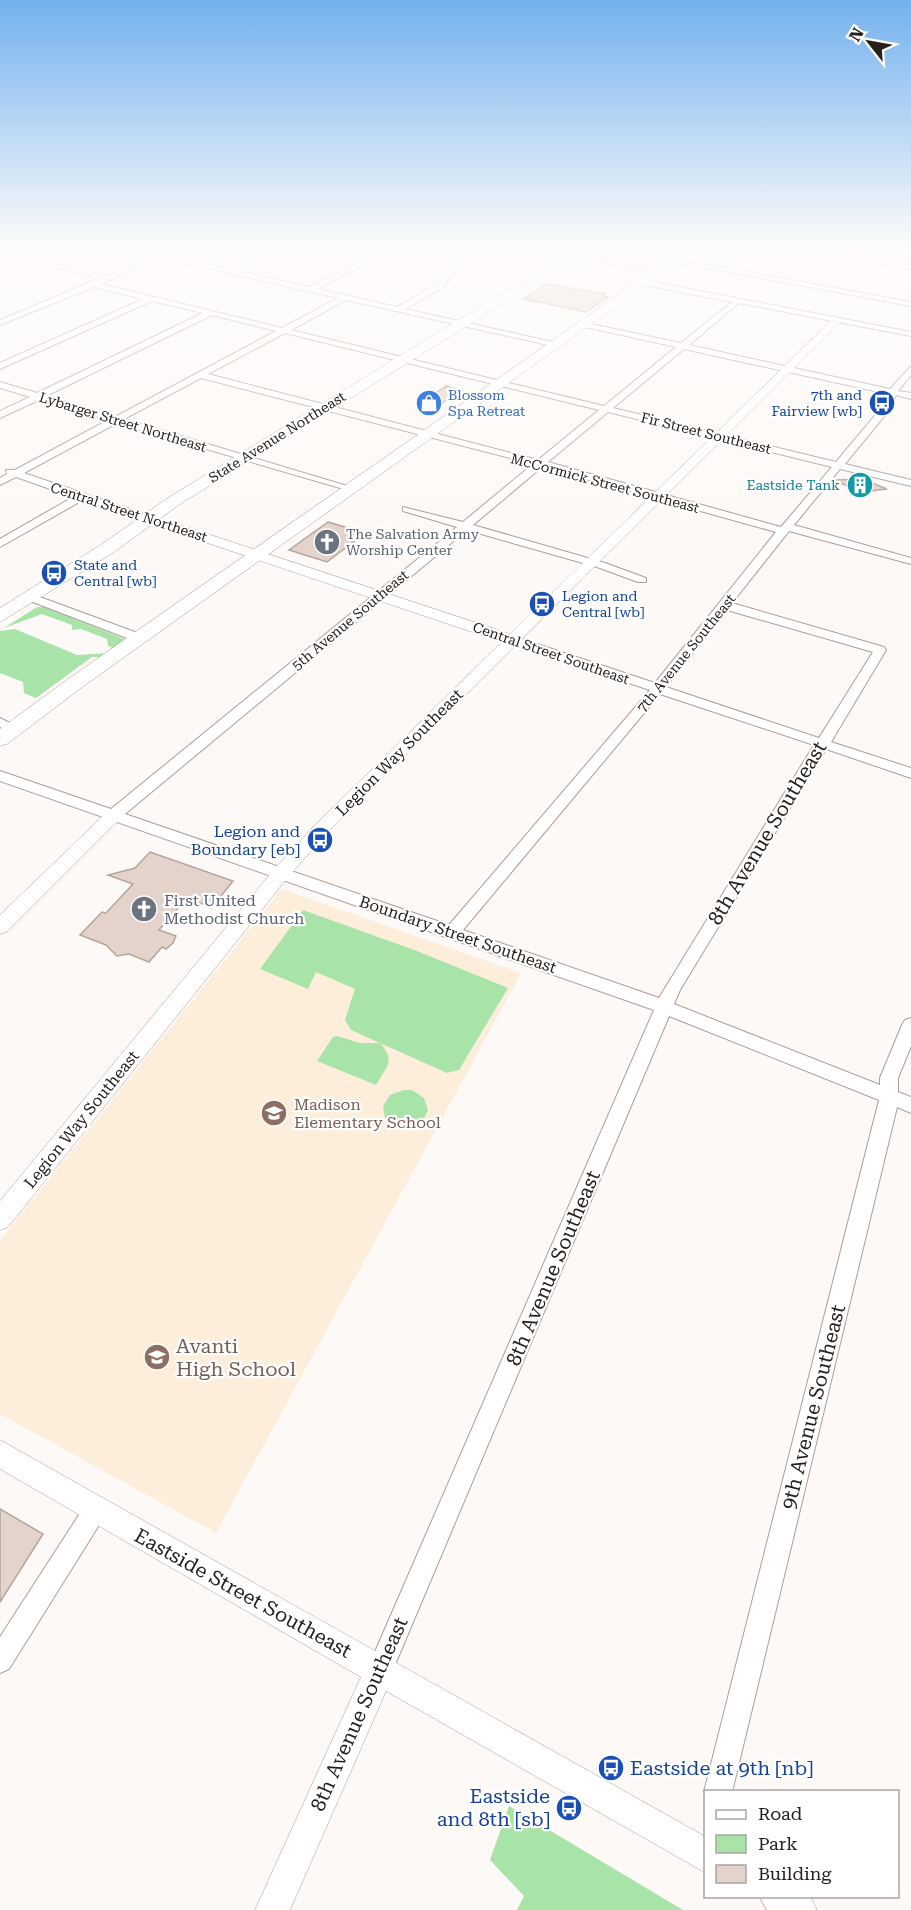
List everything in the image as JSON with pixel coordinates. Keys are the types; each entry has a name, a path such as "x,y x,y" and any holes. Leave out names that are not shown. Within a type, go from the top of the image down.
{"main road":[{"name":"State Avenue Northeast","path":"0,616 244,458 439,337"},
{"path":"0,739 7,725 139,638 565,337"}],"street":[{"path":"0,366 64,337"},
{"path":"0,415 161,337"},
{"path":"0,482 271,337"},
{"name":"Fir Street Southeast","path":"308,337 911,483"},
{"path":"519,337 554,345"},
{"path":"643,337 911,396"},
{"name":"5th Avenue Southeast","path":"0,927 114,815 693,337"},
{"name":"Legion Way Southeast","path":"0,1219 282,872 358,792 820,337"},
{"name":"7th Avenue Southeast","path":"453,931 839,465 886,407 894,391 911,369"},
{"name":"McCormick Street Southeast","path":"200,375 660,495 671,501 911,561"},
{"name":"Lybarger Street Northeast","path":"0,385 350,490"},
{"name":"Central Street Northeast","path":"0,469 259,554"},
{"path":"0,544 82,496"},
{"path":"407,509 591,562 642,580"},
{"name":"Central Street Southeast","path":"259,554 911,773"},
{"path":"29,597 139,638"},
{"name":"8th Avenue Southeast","path":"272,1910 380,1670 672,988 880,650 724,605"},
{"name":"Boundary Street Southeast","path":"0,776 453,931 664,1007 911,1105"},
{"name":"9th Avenue Southeast","path":"718,1790 887,1110 889,1078 911,1025"},
{"name":"Eastside Street Southeast","path":"0,1454 704,1851"},
{"path":"0,1660 96,1509"},
{"path":"779,1898 800,1910"}],"shaded area":[{"path":"282,889 521,973 216,1533 0,1414 0,1240"}],"green space":[{"path":"37,607 45,607 127,640 114,649 108,646 107,639 81,629 72,630 72,625 42,614 4,628"},
{"path":"15,629 77,655 107,653 105,657 92,657 36,698 24,693 23,682 0,673 0,631"},
{"path":"303,910 417,951 508,988 459,1070 447,1073 351,1030 345,1020 355,989 316,972 308,989 260,969"},
{"path":"337,1036 360,1043 380,1043 389,1059 376,1085 317,1061 333,1037"},
{"path":"412,1090 424,1098 428,1110 422,1122 402,1129 385,1118 383,1106 390,1095"},
{"path":"509,1806 683,1910 517,1910 524,1896 490,1860"}],"building":[{"path":"446,386 461,390 435,408 420,404"},
{"name":"Eastside Tank","path":"862,479 887,489 861,492 834,480"},
{"name":"The Salvation Army Worship Center","path":"328,522 365,533 327,562 289,550"},
{"name":"First United Methodist Church","path":"150,852 233,881 213,906 185,900 159,930 176,936 173,943 166,949 162,947 149,962 129,954 117,956 106,945 80,935 102,912 106,913 133,884 108,875 135,868"},
{"path":"0,1509 43,1534 0,1602"}],"place":[{"name":"Blossom Spa Retreat","path":"429,403"},
{"name":"7th and Fairview [wb]","path":"882,403"},
{"name":"Eastside Tank","path":"860,485"},
{"name":"The Salvation Army Worship Center","path":"327,542"},
{"name":"State and Central [wb]","path":"54,573"},
{"name":"Legion and Central [wb]","path":"542,604"},
{"name":"Legion and Boundary [eb]","path":"320,840"},
{"name":"First United Methodist Church","path":"144,909"},
{"name":"Madison Elementary School","path":"274,1113"},
{"name":"Avanti High School","path":"157,1357"},
{"name":"Eastside at 9th [nb]","path":"611,1768"},
{"name":"Eastside and 8th [sb]","path":"569,1808"}]}
